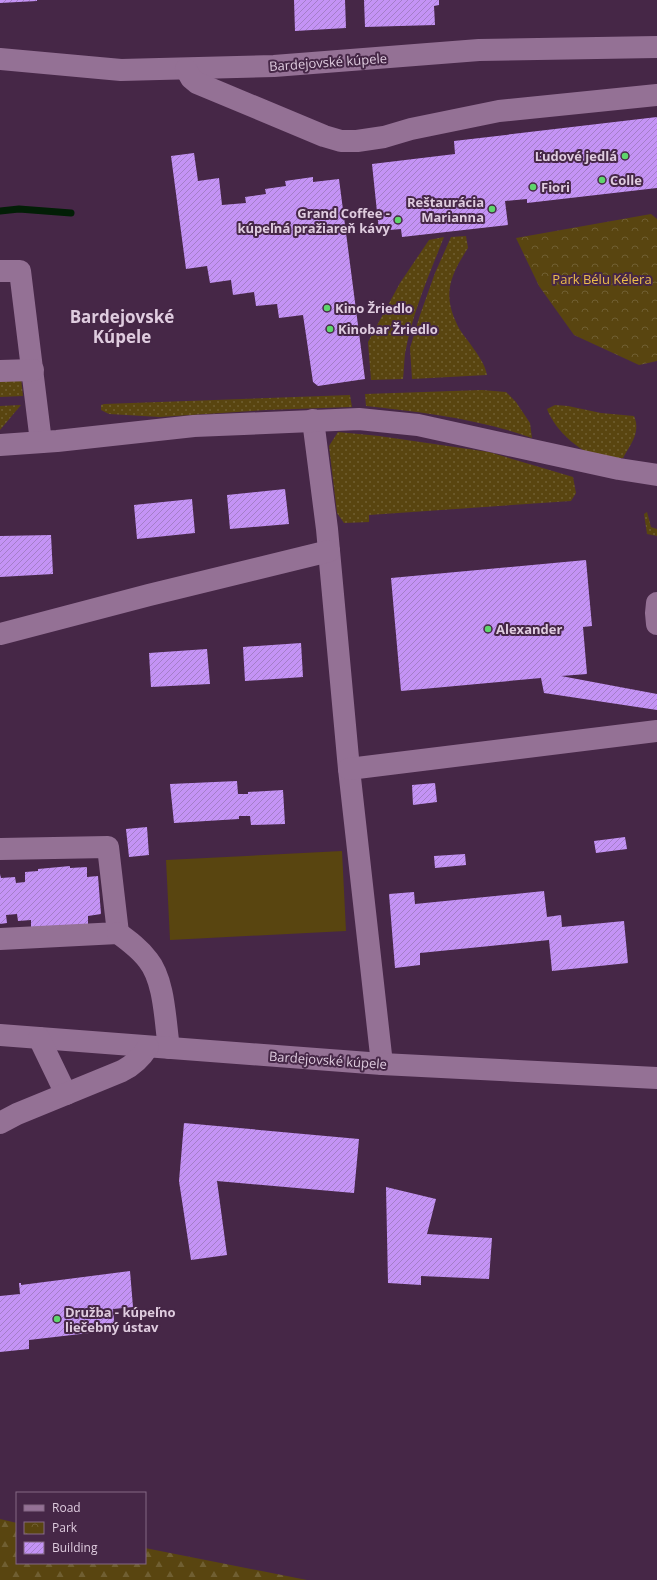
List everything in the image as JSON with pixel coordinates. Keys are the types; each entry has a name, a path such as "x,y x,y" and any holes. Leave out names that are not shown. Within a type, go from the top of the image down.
{"street":[{"name":"Bardejovské kúpele","path":"0,59 121,70 186,69 274,66 479,50 657,47"},
{"path":"186,69 190,78 197,83 324,136 341,141 357,141 384,137 411,129 499,111 657,95"},
{"path":"0,271 20,271 41,442"},
{"path":"0,371 33,370"},
{"path":"0,445 194,426 358,419 418,425 657,476"},
{"path":"313,420 329,551 349,769 382,1064"},
{"path":"0,634 149,594 329,551"},
{"path":"657,603 657,624"},
{"path":"349,769 657,731"},
{"path":"0,849 108,847 118,933"},
{"path":"0,939 118,933 138,949 149,961 158,976 158,1048 140,1058 133,1066 17,1114 0,1123"},
{"name":"Bardejovské kúpele","path":"0,1035 382,1064 657,1078"},
{"path":"39,1038 66,1094"}],"green space":[{"name":"Park Bélu Kélera","path":"651,214 657,219 657,361 639,365 574,335 539,286 516,238"},
{"path":"466,236 468,248 453,274 449,292 450,301 457,325 481,360 487,375 412,379 410,348 435,273 451,237"},
{"path":"444,237 412,324 405,354 403,379 371,380 368,342 400,283 429,240"},
{"path":"21,378 23,396 0,397 0,379"},
{"path":"482,390 506,392 516,402 530,423 532,438 512,431 471,421 366,406 365,394"},
{"path":"350,395 352,407 266,410 160,417 109,414 101,410 101,405 104,404"},
{"path":"21,405 0,430 0,406"},
{"path":"555,405 568,406 601,413 634,416 636,422 636,433 623,458 609,459 598,457 580,448 571,441 556,426 547,409"},
{"path":"338,432 379,436 489,452 573,477 576,493 571,501 369,515 369,522 344,523 337,513 329,446"},
{"path":"647,512 651,527 657,529 657,536 647,534 644,514"},
{"path":"342,851 346,931 170,940 166,860"},
{"path":"0,1519 16,1523 16,1564 146,1564 146,1548 307,1580 0,1580"}],"building":[{"path":"0,0 37,0 37,1 0,3"},
{"path":"294,0 345,0 346,28 295,31"},
{"path":"364,0 439,0 439,5 434,6 435,25 365,27"},
{"path":"657,117 657,188 527,203 527,199 505,201 508,225 402,237 401,229 379,231 372,164 455,154 454,141"},
{"path":"194,153 198,181 219,178 222,205 246,203 245,197 266,194 265,189 286,186 285,181 313,177 313,182 339,179 365,379 318,386 313,382 303,315 279,318 277,304 256,306 254,292 233,295 231,280 210,283 207,266 186,269 171,156"},
{"path":"285,489 289,524 230,529 227,495"},
{"path":"192,499 195,533 137,539 134,505"},
{"path":"51,535 53,574 0,577 0,536"},
{"path":"586,560 592,626 583,627 587,674 561,676 657,694 657,710 544,693 541,678 401,691 391,578"},
{"path":"301,643 303,677 245,681 243,647"},
{"path":"207,649 210,684 151,687 149,653"},
{"path":"237,781 238,794 283,790 285,824 251,825 250,816 239,816 239,819 174,823 170,784"},
{"path":"435,783 437,802 413,805 412,785"},
{"path":"147,827 149,855 129,857 126,829"},
{"path":"625,837 627,849 596,853 594,841"},
{"path":"465,854 466,865 435,868 434,856"},
{"path":"70,866 70,868 87,867 87,877 98,876 101,914 88,916 88,924 31,929 31,920 18,921 17,914 6,915 7,923 0,924 0,874 1,878 15,877 16,883 25,882 25,872 38,871 38,869"},
{"path":"544,891 547,917 561,915 562,927 624,921 628,963 552,971 549,940 420,953 420,965 395,968 389,894 414,892 415,904"},
{"path":"184,1123 359,1139 354,1193 217,1181 227,1255 191,1260 179,1181"},
{"path":"386,1187 436,1199 427,1234 492,1238 489,1279 421,1276 421,1285 388,1283"},
{"name":"Družba - kúpeľno liečebný ústav","path":"130,1271 133,1307 113,1309 115,1330 29,1340 29,1349 0,1352 0,1296 20,1294 19,1283 21,1283 21,1285"}],"waterway":[{"path":"0,211 19,209 71,213"}],"place":[{"name":"Ľudové jedlá","path":"625,156"},
{"name":"Colle","path":"602,180"},
{"name":"Fiori","path":"533,187"},
{"name":"Reštaurácia Marianna","path":"492,209"},
{"name":"Grand Coffee - kúpeľná pražiareň kávy","path":"398,220"},
{"name":"Kino Žriedlo","path":"327,308"},
{"name":"Kinobar Žriedlo","path":"330,329"},
{"name":"Alexander","path":"488,629"},
{"name":"Družba - kúpeľno liečebný ústav","path":"57,1319"}],"district":[{"name":"Bardejovské Kúpele","path":"122,327"}]}
